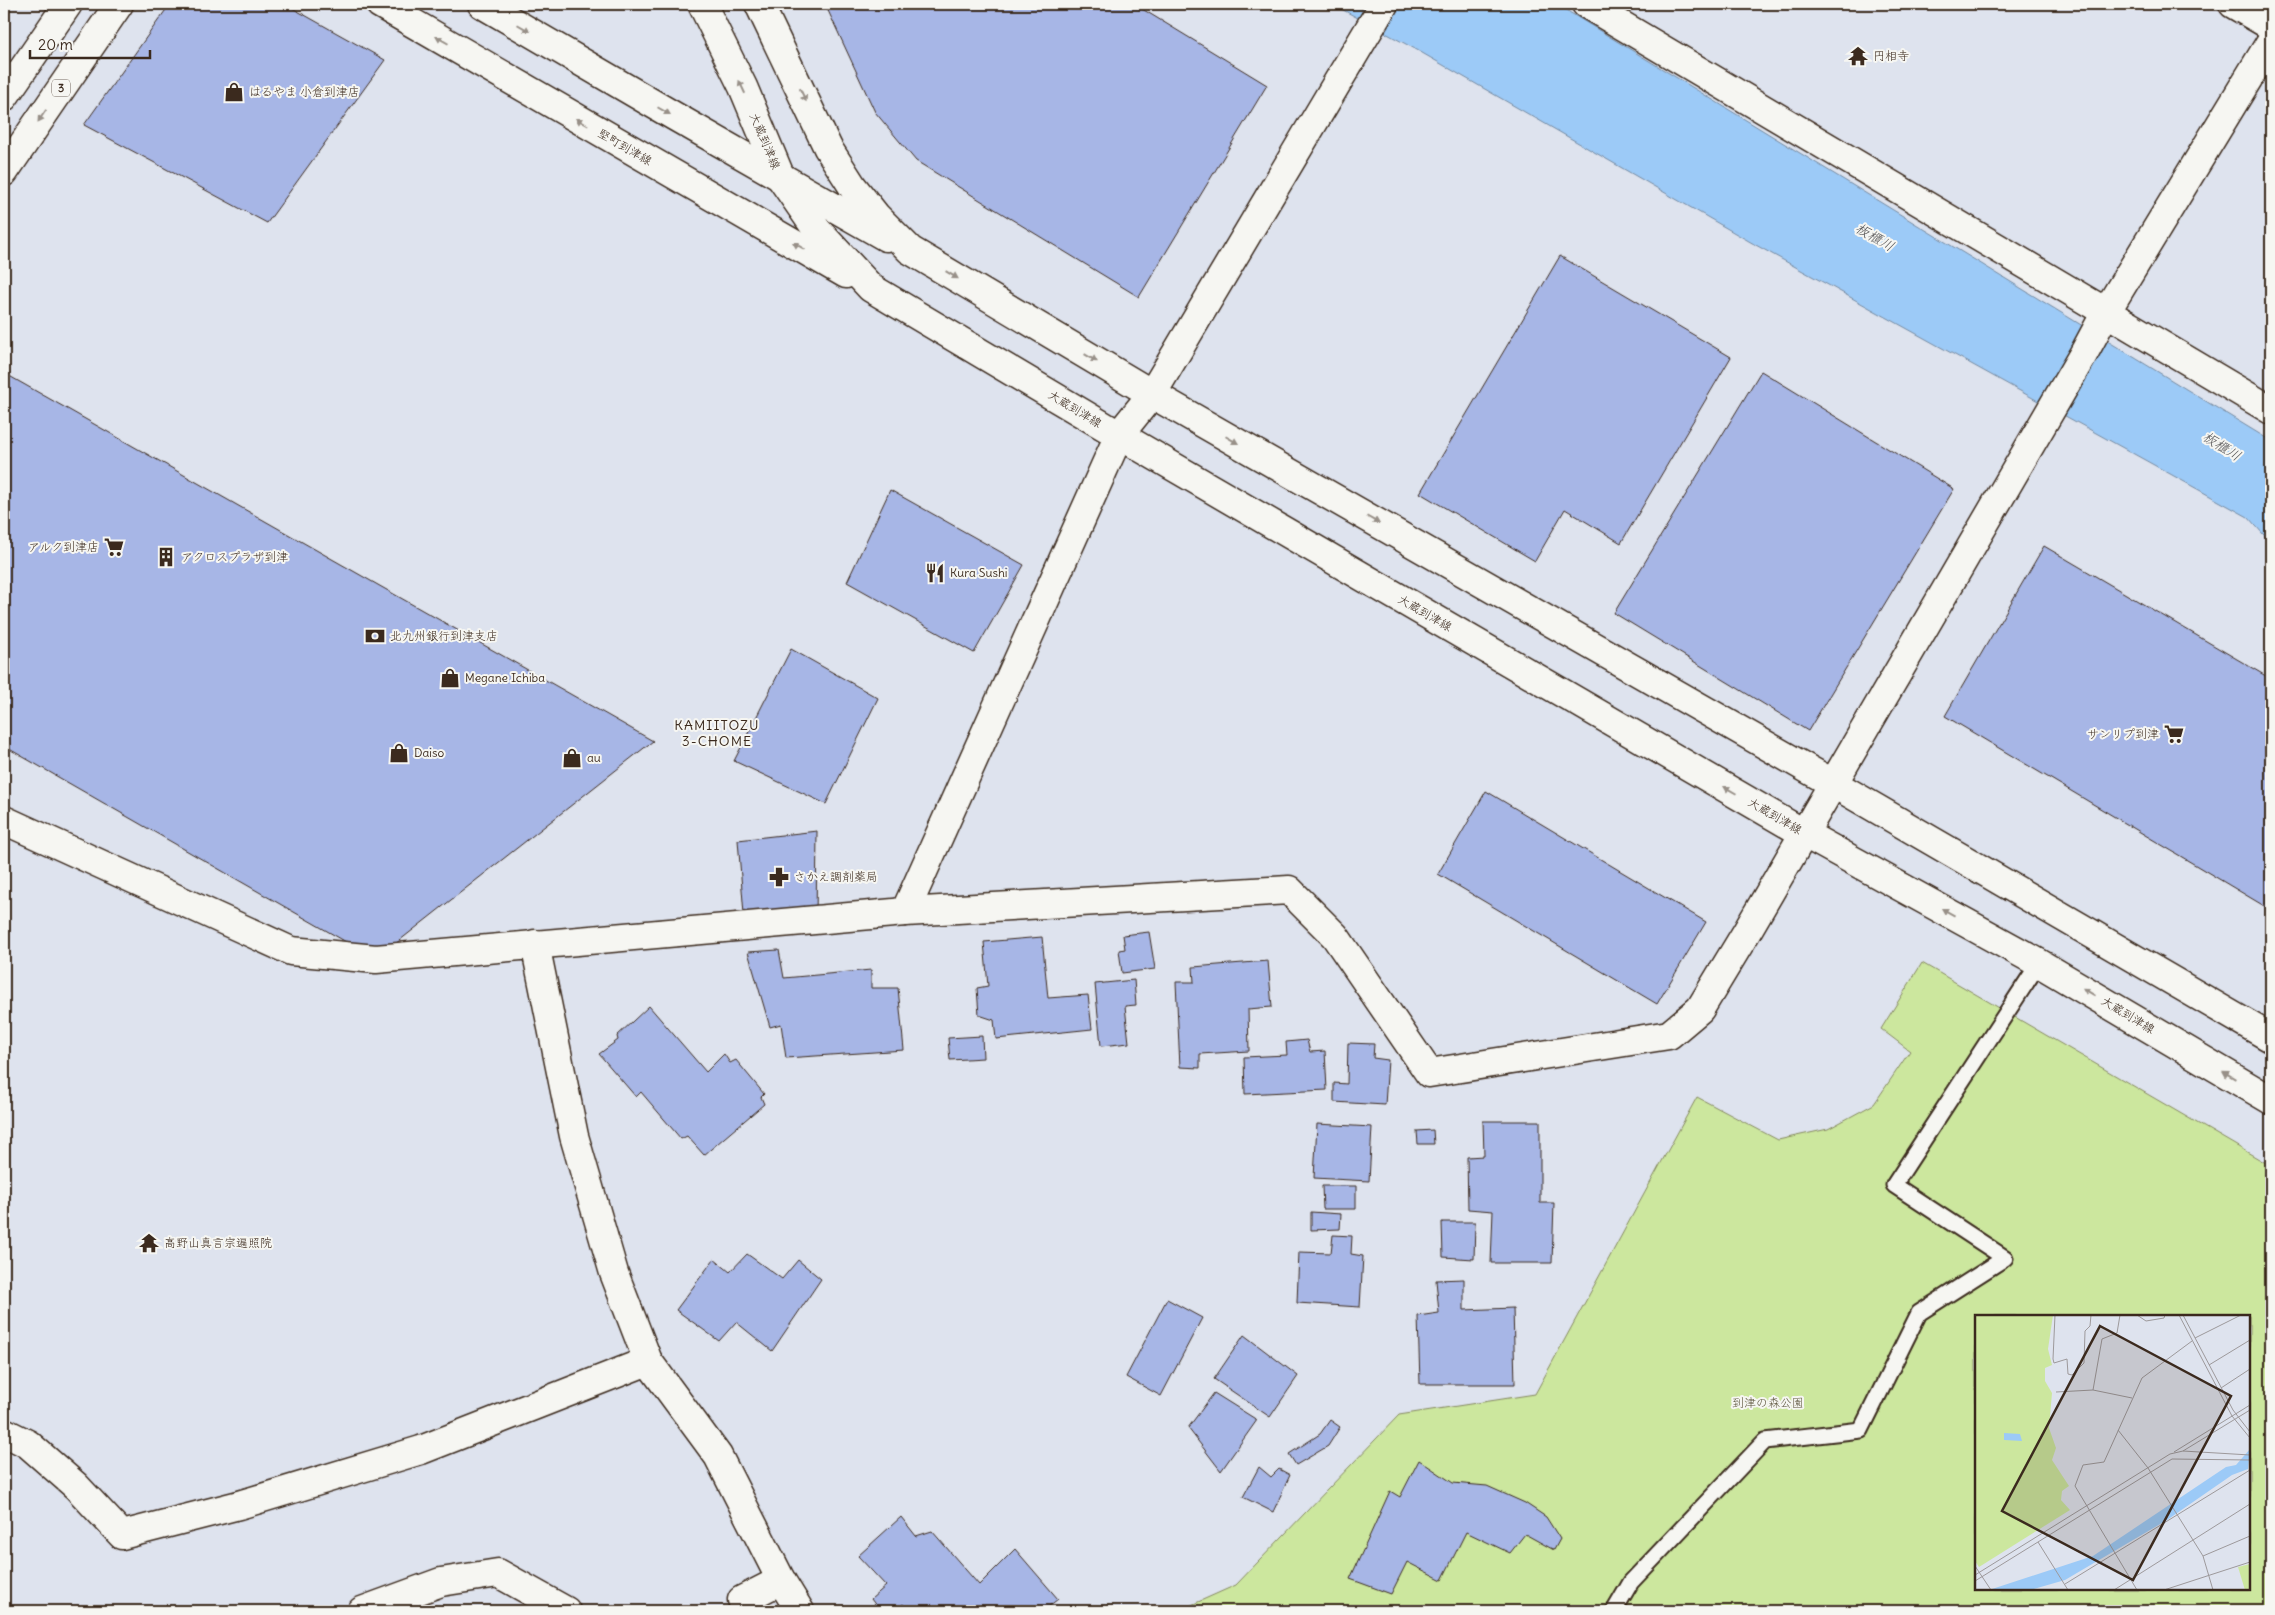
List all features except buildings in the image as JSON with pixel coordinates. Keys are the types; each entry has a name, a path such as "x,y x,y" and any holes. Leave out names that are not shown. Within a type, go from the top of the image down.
{"main road":[{"path":"4,97 68,4"},
{"name":"3","path":"4,172 119,4"},
{"name":"堅町到津線","path":"380,4 871,288"},
{"path":"482,4 781,178 910,250 1152,394 1834,784 2271,1038"},
{"name":"大蔵到津線","path":"702,4 743,87 781,178 817,230 871,288 1119,435 1805,834 2039,963 2271,1100"},
{"path":"759,4 828,148 853,187 876,216 910,250"},
{"path":"905,912 1119,435 1152,394 1384,4"},
{"path":"1586,4 2271,410"},
{"path":"2233,4 2271,26"},
{"path":"4,820 291,951 376,959 905,912 1289,890 1335,936 1429,1073 1669,1035 1700,1009 1805,834 2017,466 2084,354 2106,312 2271,41"},
{"path":"536,944 574,1136 614,1272 648,1361 718,1456 781,1580 800,1611"},
{"path":"4,1432 28,1444 42,1456 76,1486 122,1535 240,1505 421,1450 648,1361"},
{"path":"362,1611 441,1582 498,1573 566,1611"},
{"path":"742,1600 781,1580"}],"lane":[{"path":"1614,1611 1631,1582 1765,1441 1861,1430 1919,1313 2005,1258 1894,1185 2039,963"}],"green space":[{"name":"到津の森公園","path":"1922,963 2271,1166 2271,1611 1178,1611 1236,1585 1399,1415 1535,1394 1697,1097 1778,1140 1828,1129 1874,1104 1910,1051 1881,1029"}],"water":[{"name":"板櫃川","path":"1332,4 1556,4 2271,441 2271,543 2248,517 1754,244 1417,50"}],"place":[{"name":"円相寺","path":"1858,56"},
{"name":"はるやま 小倉到津店","path":"234,92"},
{"name":"アルク到津店","path":"114,547"},
{"name":"アクロスプラザ到津","path":"166,557"},
{"name":"Kura Sushi","path":"935,573"},
{"name":"北九州銀行到津支店","path":"375,636"},
{"name":"Megane Ichiba","path":"450,678"},
{"name":"サンリプ到津","path":"2174,734"},
{"name":"Daiso","path":"399,753"},
{"name":"au","path":"572,758"},
{"name":"さかえ調剤薬局","path":"779,877"},
{"name":"高野山真言宗遍照院","path":"149,1243"}],"district":[{"name":"KAMIITOZU 3-CHOME","path":"717,734"}]}
